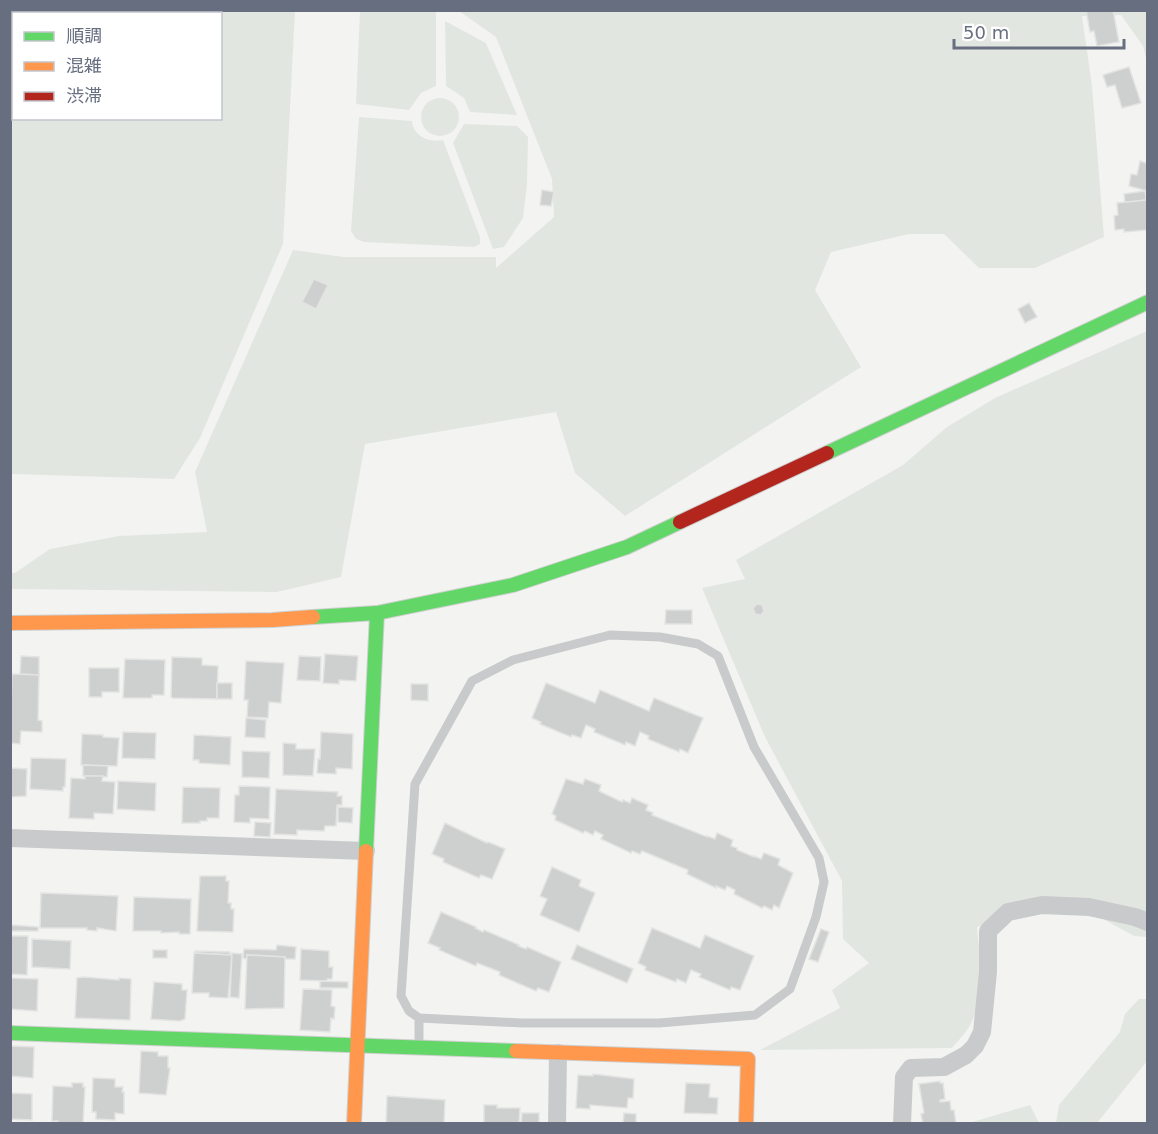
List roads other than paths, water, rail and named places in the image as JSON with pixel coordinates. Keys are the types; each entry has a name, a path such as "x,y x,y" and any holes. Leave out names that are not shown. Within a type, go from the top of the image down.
{"street":[{"path":"10,623 272,620 377,613 513,585 627,548 1148,303"},
{"path":"354,1124 377,613"},
{"path":"10,838 366,851"},
{"path":"902,1124 904,1077 911,1068 944,1067 954,1063 975,1046 982,1032 988,972 988,931 1008,912 1042,905 1089,907 1136,917 1148,922"},
{"path":"10,1033 748,1059 746,1124"},
{"path":"556,1124 558,1053"}],"lane":[{"path":"610,635 660,637 698,645 718,656 754,747 819,858 824,882 816,917 790,989 755,1015 659,1023 522,1023 420,1018 409,1011 401,996 415,784 472,681 513,660 610,635"},
{"path":"420,1018 420,1047"}]}
